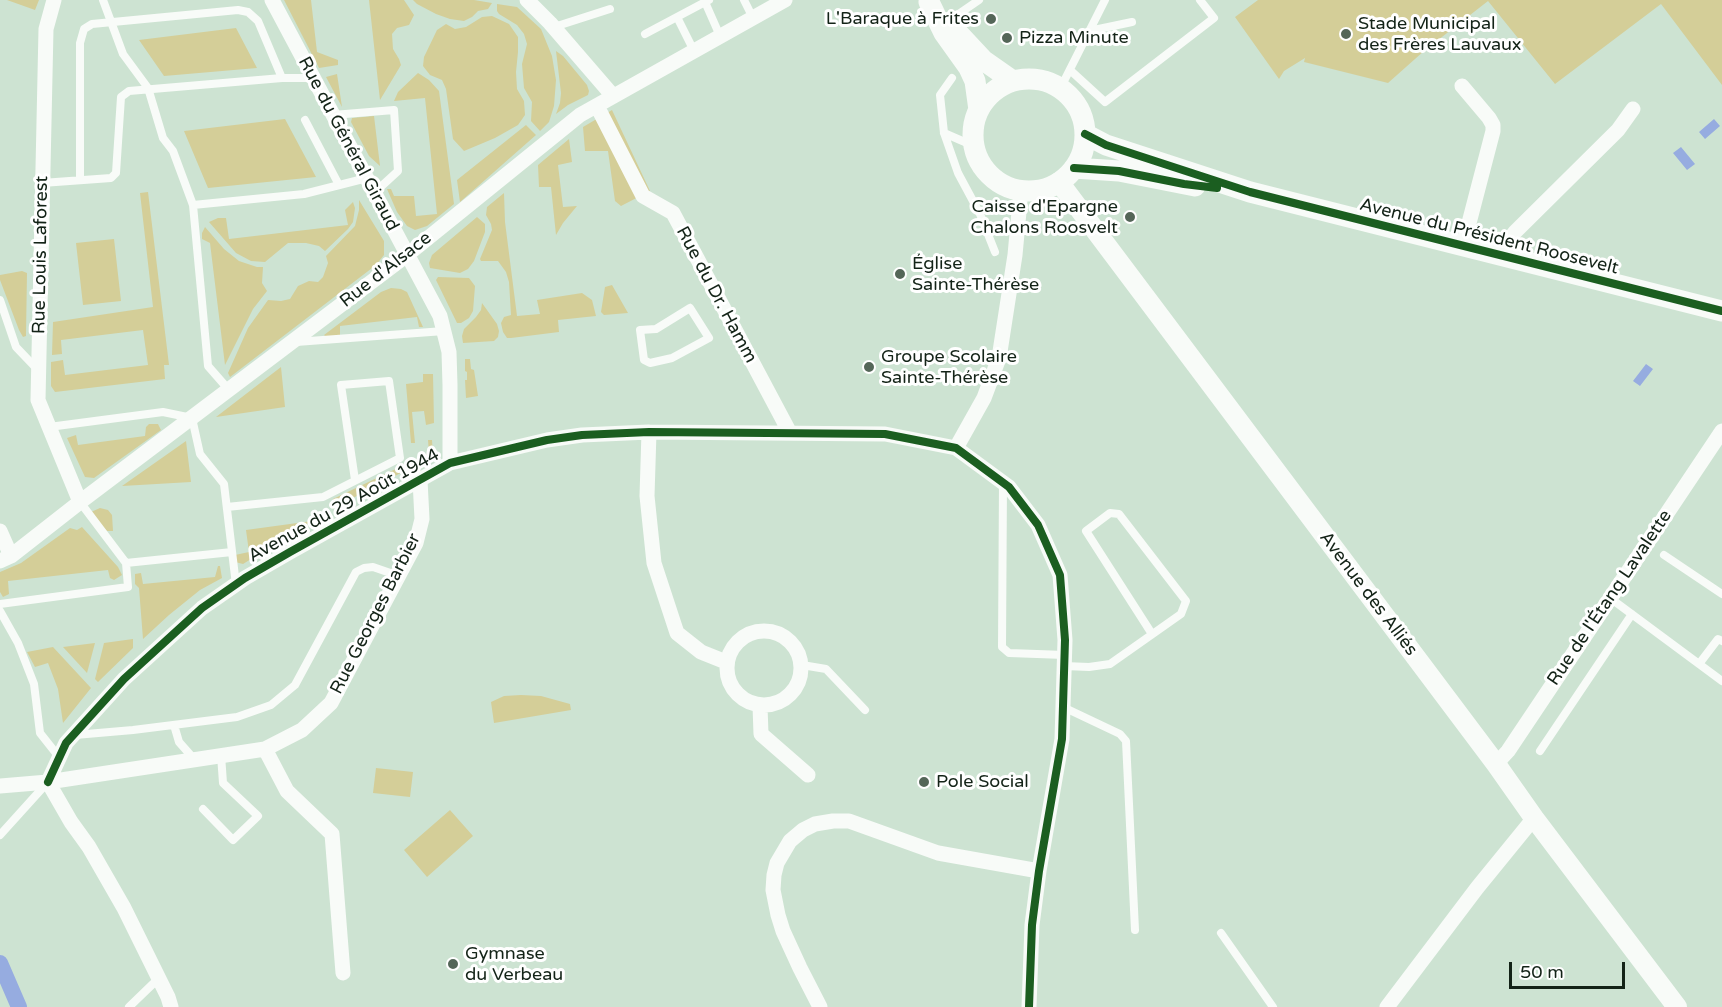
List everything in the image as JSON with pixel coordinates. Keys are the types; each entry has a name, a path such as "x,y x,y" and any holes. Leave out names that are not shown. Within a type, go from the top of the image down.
{"main road":[{"path":"928,1 983,60 1013,81"},
{"path":"928,1 944,33 969,68 975,81 978,110 974,128 974,146 978,159 986,171 1007,186 1021,190 1044,189 1059,182 1074,168 1080,157 1085,134 1080,113 1069,96 1065,79 1013,81 999,88 978,110"},
{"name":"Avenue du Président Roosevelt","path":"1085,134 1106,145 1250,192 1722,311"},
{"name":"Avenue du Président Roosevelt","path":"1074,168 1119,171 1184,184 1250,192"}],"street":[{"name":"Rue Louis Laforest","path":"54,0 46,29 38,400 80,502"},
{"name":"Rue du Général Giraud","path":"272,0 440,316 449,352 450,463"},
{"path":"527,0 554,27 614,96"},
{"name":"Rue d'Alsace","path":"6,559 407,255 580,115 785,0"},
{"name":"Avenue du Président Roosevelt","path":"1462,86 1490,118 1493,125 1463,246"},
{"name":"Rue du Dr. Hamm","path":"597,105 643,196 673,213 790,433"},
{"name":"Avenue du Président Roosevelt","path":"1497,255 1515,232 1618,130 1633,109"},
{"name":"Avenue des Alliés","path":"1059,182 1677,1007"},
{"path":"1021,190 1012,275 999,358 984,398 956,448 1009,487 1038,525 1060,575 1065,640 1062,739 1039,871 1030,951 1029,1007"},
{"name":"Rue de l'Étang Lavalette","path":"1496,764 1508,751 1722,431"},
{"path":"649,432 647,496 654,563 677,633 701,652 726,662"},
{"name":"Avenue du 29 Août 1944","path":"48,782 66,743 73,735 124,679 202,608 290,552 450,463 547,440 582,435 649,432 885,434 956,448"},
{"name":"Rue Georges Barbier","path":"0,786 48,782 265,749 302,730 331,703 416,543 422,519 420,480"},
{"path":"0,531 6,559"},
{"path":"754,631 776,631 794,644 802,665 798,686 782,702 760,706 741,699 728,683 726,662 735,642 754,631"},
{"path":"760,706 760,734 808,776"},
{"path":"265,749 287,791 332,834 343,973"},
{"path":"48,782 124,908 171,1007"},
{"path":"1387,1007 1469,898 1534,818"},
{"path":"820,1007 783,931 773,890 777,863 790,841 803,830 816,824 849,821 938,853 1039,871"}],"lane":[{"path":"103,0 123,54 148,88 163,138 173,151 193,205 208,366 229,390"},
{"path":"744,0 753,18"},
{"path":"947,22 979,0"},
{"path":"1105,0 1065,79 1105,102 1214,18 1200,0"},
{"path":"645,34 707,1 720,36"},
{"path":"554,27 610,9"},
{"path":"80,180 80,43 84,28 92,24 111,22 237,10 248,12 258,21 282,78"},
{"path":"677,17 694,51"},
{"path":"1089,31 1132,22"},
{"path":"42,183 111,178 116,173 121,97 129,91 282,78 313,78"},
{"path":"952,78 940,95 944,133 958,173 980,213 995,252"},
{"path":"333,115 394,110 398,171 374,193"},
{"path":"304,120 339,185"},
{"path":"944,133 974,146"},
{"path":"193,205 304,194 366,178"},
{"path":"0,300 16,347 39,371"},
{"path":"690,308 709,338 672,358 650,363 644,360 640,330 656,329 690,308"},
{"path":"291,342 444,331"},
{"path":"227,507 323,497 400,458 390,381 342,385 355,480"},
{"path":"49,427 163,412 192,418 200,454 224,484 236,585"},
{"path":"1003,482 1002,647 1009,653 1089,667 1110,664 1181,614 1186,601 1119,514 1110,513 1086,531 1152,634"},
{"path":"0,604 128,587 126,563 80,502"},
{"path":"126,563 232,552"},
{"path":"1664,555 1722,594"},
{"path":"73,735 237,717 271,705 295,685 356,572 373,567 399,576"},
{"path":"1610,598 1722,681"},
{"path":"0,611 18,643 34,684 40,733 60,757"},
{"path":"1540,751 1632,614"},
{"path":"1699,664 1718,639 1722,642"},
{"path":"802,665 826,669 865,710"},
{"path":"1063,707 1120,734 1126,741 1135,930"},
{"path":"174,725 179,742 195,759"},
{"path":"203,809 233,840 258,816 223,783 221,755"},
{"path":"0,835 48,782"},
{"path":"1221,933 1273,1007"},
{"path":"129,1007 159,978"}],"shaded area":[{"path":"7,0 39,0 35,10"},
{"path":"284,0 311,0 317,52 338,60 338,65 319,68"},
{"path":"369,0 404,0 414,15 409,25 397,28 392,34 393,49 401,65 380,100"},
{"path":"413,0 474,0 492,3 488,9 478,11 464,21 436,14"},
{"path":"1258,0 1722,0 1722,85 1661,4 1555,84 1488,1 1424,51 1388,83 1304,62 1305,58 1284,71 1279,79 1235,17"},
{"path":"497,4 517,7 541,29 552,56 556,80 554,106 549,122 540,131 531,121 532,102 524,88 522,64 527,44 524,34 517,25 499,14"},
{"path":"492,16 509,24 518,37 517,89 524,101 525,115 518,125 464,151 453,139 446,89 442,80 430,75 423,66 424,57 437,30 446,24 455,29 466,27 482,17"},
{"path":"236,28 257,68 164,76 139,40"},
{"path":"556,51 563,56 587,85 589,91 588,95 556,114 561,93"},
{"path":"418,73 429,80 439,91 454,204 427,226 415,230 407,226 397,212 387,189 391,189 394,196 414,196 416,216 437,214 425,98 394,101 398,92"},
{"path":"337,74 342,107 326,77"},
{"path":"612,110 650,191 621,206 615,201 608,151 585,151 583,127"},
{"path":"374,116 380,166 369,156 351,122 352,118"},
{"path":"285,119 316,177 208,188 184,131"},
{"path":"526,125 536,135 460,202 457,180"},
{"path":"569,139 572,162 558,165 563,207 577,206 556,235 551,187 539,187 538,165"},
{"path":"148,192 169,365 164,365 165,379 55,392 51,386 51,362 63,360 65,375 148,365 143,330 61,340 62,354 52,355 53,322 153,307 140,193"},
{"path":"504,193 505,222 517,316 540,314 537,300 582,293 592,300 596,316 558,320 559,332 507,338 501,323 504,317 511,315 509,282 506,272 498,261 481,261 480,259 492,230 486,215 487,207"},
{"path":"359,200 384,241 384,255 376,265 230,377 228,373 248,328 268,300 290,299 298,286 309,281 318,282 323,277 328,263 326,256 355,226"},
{"path":"353,202 355,208 353,222 325,251 319,246 306,243 288,243 265,262 251,261 236,253 209,222 218,218 226,218 229,239 348,225 345,210"},
{"path":"477,217 485,224 485,232 474,261 468,269 460,273 430,268 432,255"},
{"path":"205,227 224,249 239,261 263,267 262,283 267,291 253,309 225,365 210,243 202,239"},
{"path":"114,239 121,301 83,305 76,243"},
{"path":"22,271 27,273 26,336 23,337 0,280 0,275"},
{"path":"438,277 469,278 475,286 473,311 469,318 461,323 457,323 436,280"},
{"path":"612,285 628,313 604,315 601,312 605,287"},
{"path":"391,288 407,292 423,327 419,327 417,317 340,326 340,336 327,338 324,335 381,292"},
{"path":"482,303 497,324 498,337 494,341 463,343 464,329 481,310"},
{"path":"465,359 470,359 471,369 474,370 478,396 466,398"},
{"path":"281,367 285,407 216,417"},
{"path":"423,374 433,374 434,423 426,425 424,411 412,412 415,443 411,443 406,384 423,382"},
{"path":"149,424 158,424 161,430 94,478 85,477 67,438 76,435 78,445 145,436 146,427"},
{"path":"428,440 432,440 433,456 332,509 333,499 429,453"},
{"path":"186,441 191,482 122,486"},
{"path":"100,508 108,510 112,515 113,531 107,531 96,521 91,512"},
{"path":"312,521 243,564 235,562 235,555 249,552 246,530"},
{"path":"82,527 118,567 122,575 114,580 110,578 108,570 8,581 9,594 3,597 0,592 0,572 21,563 70,528 77,530"},
{"path":"218,566 220,566 222,578 200,590 143,639 139,588 135,584 135,574 141,573 143,584 215,577"},
{"path":"133,639 133,648 98,682 95,679 104,643"},
{"path":"95,643 87,673 63,647"},
{"path":"53,647 91,688 63,723 58,689 48,663 35,667 27,652"},
{"path":"504,696 541,696 570,704 571,710 494,723 491,702"},
{"path":"376,768 413,772 410,797 373,793"},
{"path":"450,810 473,836 427,877 404,850"}],"water":[{"path":"1714,119 1720,126 1705,139 1699,132"},
{"path":"1681,147 1695,164 1687,170 1673,153"},
{"path":"1646,364 1653,369 1640,386 1633,381"}],"waterway":[{"path":"0,963 19,1007"}],"cycle path":[{"path":"1085,134 1106,145 1250,192 1722,311"},
{"path":"1074,168 1119,171 1217,188"},
{"path":"48,782 66,743 124,679 202,608 245,578 450,463 547,440 582,435 649,432 885,434 956,448 1009,487 1038,525 1060,575 1065,640 1062,739 1032,925 1029,1007"}],"place":[{"name":"L'Baraque à Frites","path":"991,19"},
{"name":"Stade Municipal des Frères Lauvaux","path":"1346,34"},
{"name":"Pizza Minute","path":"1007,38"},
{"name":"Caisse d'Epargne Chalons Roosvelt","path":"1130,217"},
{"name":"Église Sainte-Thérèse","path":"900,274"},
{"name":"Groupe Scolaire Sainte-Thérèse","path":"869,367"},
{"name":"Pole Social","path":"924,782"},
{"name":"Gymnase du Verbeau","path":"453,964"}]}
